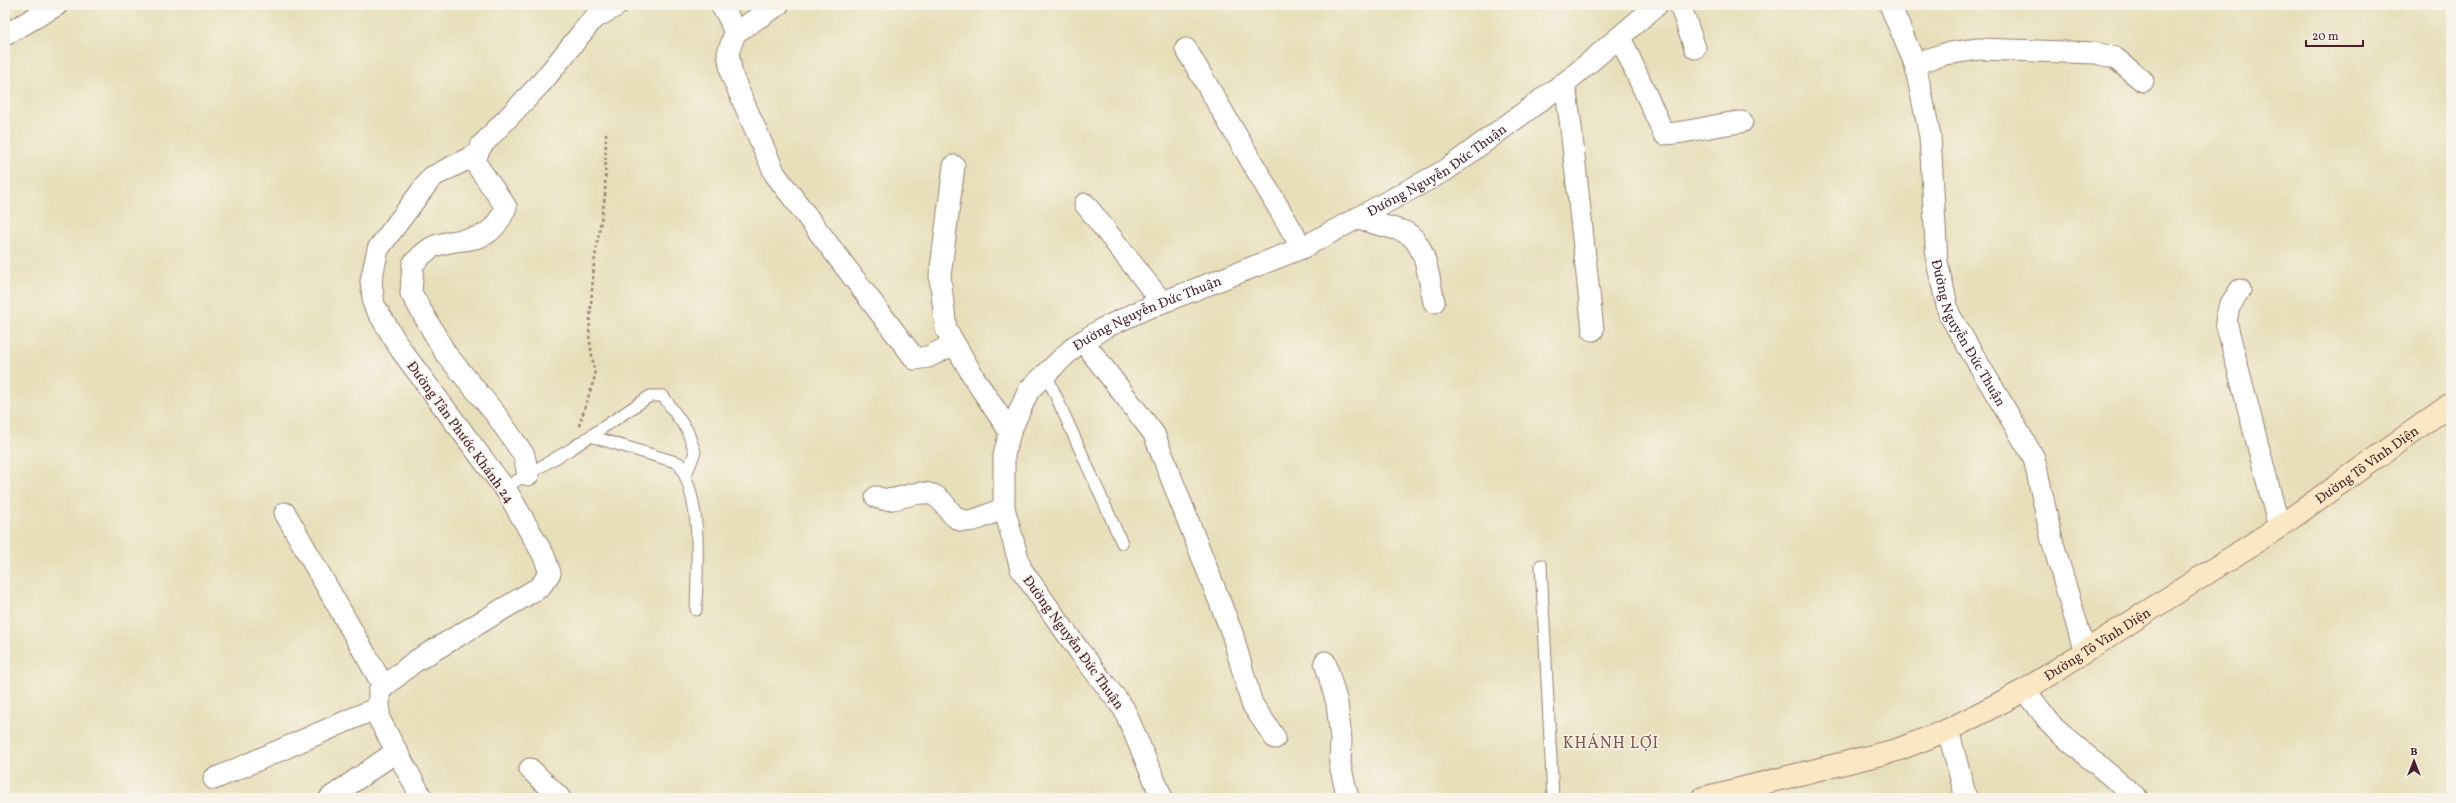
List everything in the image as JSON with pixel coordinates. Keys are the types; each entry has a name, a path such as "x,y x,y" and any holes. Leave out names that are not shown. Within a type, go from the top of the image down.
{"main road":[{"name":"Đường Tô Vĩnh Diện","path":"1703,798 1897,750 1948,730 2025,690 2279,527 2451,404"}],"street":[{"path":"5,35 57,5"},
{"path":"721,5 728,16 735,33"},
{"path":"778,5 735,33 728,53 732,76 776,174 915,359 928,357 954,344"},
{"name":"Đường Nguyễn Đức Thuận","path":"1162,798 1124,709 1080,652 1021,570 1004,508 1004,455 1010,432 1029,390 1083,341 1104,328 1162,302 1302,248 1361,218 1446,170 1561,85 1657,5"},
{"path":"1680,5 1695,48"},
{"name":"Đường Nguyễn Đức Thuận","path":"1890,5 1915,64 1930,136 1937,262 1949,314 2034,458 2052,540 2085,652"},
{"path":"528,474 524,455 494,412 446,354 411,292 413,264 434,246 481,238 499,223 506,207 474,161 481,146 543,81 593,19 611,7"},
{"path":"1620,37 1664,134 1683,133 1714,124 1742,122"},
{"path":"1186,49 1302,248"},
{"path":"1915,64 1944,54 1978,49 2096,53 2115,58 2143,81"},
{"path":"1561,85 1566,93 1570,119 1593,330"},
{"name":"Đường Tân Phước Khánh 24","path":"382,697 414,662 540,587 550,573 544,556 504,488 401,350 374,305 371,281 378,249 432,177 477,154"},
{"path":"954,166 940,276 946,329 976,381 1010,432"},
{"path":"1085,204 1162,302"},
{"path":"1361,218 1372,224 1404,231 1413,238 1420,250 1434,302"},
{"path":"2240,290 2229,307 2226,322 2279,527"},
{"path":"1083,341 1154,434 1232,634 1252,704 1275,738"},
{"path":"876,497 887,501 925,492 938,498 955,518 964,521 1004,508"},
{"path":"285,513 382,697 379,719 422,798"},
{"path":"1326,662 1337,703 1341,740 1340,765 1348,798"},
{"path":"2025,690 2054,728 2137,798"},
{"path":"214,779 382,697"},
{"path":"1948,730 1966,798"},
{"path":"330,798 397,751"},
{"path":"530,769 560,798"}],"lane":[{"path":"1046,374 1122,543"},
{"path":"504,488 571,449 650,396 663,396 687,430 695,452 686,475"},
{"path":"590,436 679,462 689,482 696,526 696,610"},
{"path":"1542,565 1553,798"}],"path":[{"path":"571,449 595,376 589,335 594,263 605,196 606,132"}],"district":[{"name":"KHÁNH LỢI","path":"1611,742"}]}
